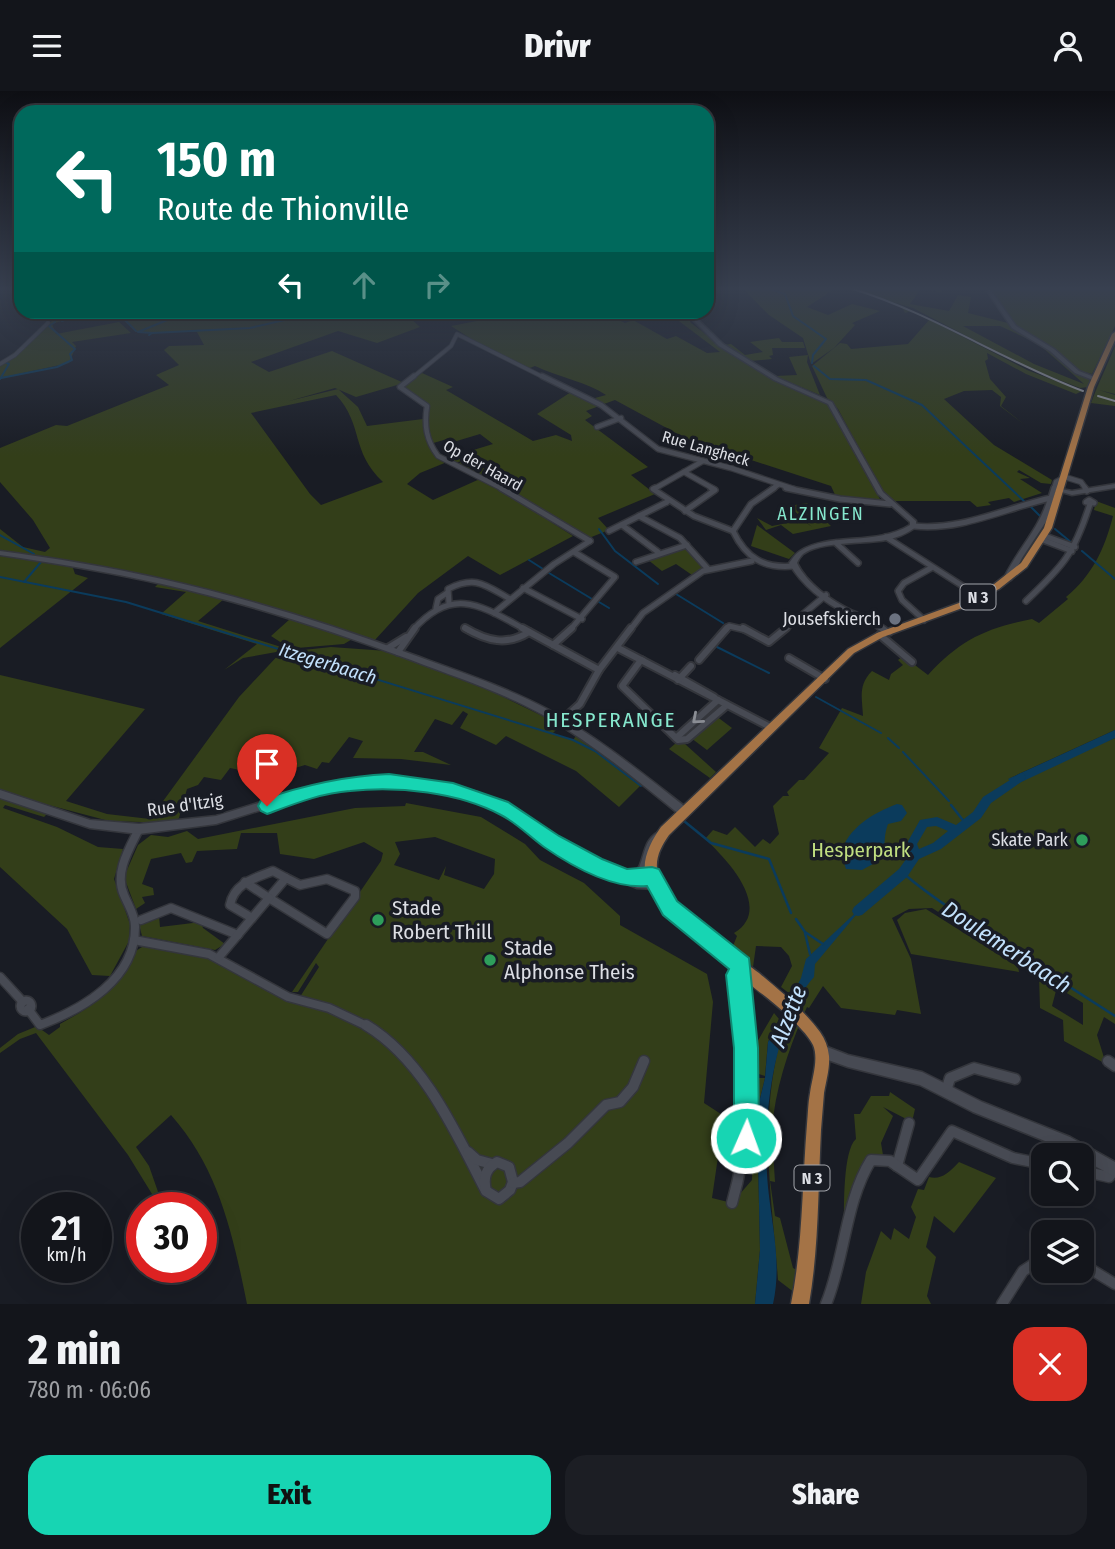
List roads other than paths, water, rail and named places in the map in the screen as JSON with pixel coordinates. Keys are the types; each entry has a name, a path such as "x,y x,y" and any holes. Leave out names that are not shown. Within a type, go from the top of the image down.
{"main road":[{"path":"721,345 776,379 830,404 880,493 890,504 910,516 914,526 886,537 836,543 803,551 794,557 794,566 826,596 848,612 877,622 884,634"},
{"path":"1043,345 1083,375 1097,376"},
{"name":"N 3","path":"653,880 653,853 665,831 851,652 884,634 962,605 1008,578 1035,551 1044,538 1097,376 1110,345"},
{"path":"1061,491 1087,491 1115,486"},
{"name":"N 3","path":"1008,578 1045,521 1051,498"},
{"path":"1026,548 1035,551"},
{"path":"0,553 79,564 208,590 278,610 388,648 505,694 561,721 684,812"},
{"name":"Rue d'Itzig","path":"0,795 90,824 139,829 216,820 331,786 389,782 453,790 491,801 508,810 568,852 643,884 653,880"},
{"path":"632,878 645,870 648,849 665,831"},
{"path":"653,880 670,908 762,983 818,1041 822,1051 848,1061 922,1079 1065,1142 1114,1170"},
{"name":"N 3","path":"800,1304 809,1249 814,1122 822,1051"}],"street":[{"path":"0,364 26,345"},
{"name":"Op der Haard","path":"452,345 400,387 427,405 424,425 433,451 444,460 476,473 590,541 574,552"},
{"name":"Rue Langheck","path":"479,345 499,357 601,405 658,449 746,472 778,485 841,499 890,504"},
{"path":"597,427 621,418"},
{"name":"Rue Langheck","path":"614,421 631,429"},
{"path":"703,461 653,489 685,511 733,531 742,551 752,561"},
{"path":"684,472 715,490 685,511"},
{"path":"914,526 926,527 972,519 1051,498 1056,482 1065,477 1081,482 1087,491"},
{"path":"733,531 751,504 778,485"},
{"path":"609,531 667,502"},
{"path":"1027,601 1054,576 1073,549 1090,504"},
{"path":"639,516 687,545 708,569"},
{"path":"622,525 659,552"},
{"path":"886,537 972,592"},
{"path":"1044,538 1073,549"},
{"path":"836,543 859,563"},
{"path":"636,562 659,552 687,545"},
{"path":"494,613 523,588 574,552 615,577 582,619 553,645"},
{"path":"561,721 580,704 599,670 643,613 674,589 708,569 752,561 794,566"},
{"path":"924,621 902,600 898,591 904,583 931,568"},
{"path":"436,607 438,599 447,593 451,585 466,580 481,583 510,599"},
{"path":"523,588 582,619"},
{"path":"447,593 449,603"},
{"path":"699,660 729,626 741,627 769,642 826,596"},
{"path":"398,652 408,636 436,607 449,603 472,603 599,670"},
{"path":"465,628 505,643 517,641 529,632"},
{"path":"884,634 912,661"},
{"path":"388,648 408,636"},
{"path":"618,648 773,729"},
{"path":"789,658 825,679"},
{"path":"641,660 622,686 676,738 687,739 727,705"},
{"path":"679,680 691,666"},
{"path":"676,738 718,701"},
{"path":"0,977 40,1025 76,1011 100,993 119,972 134,940 133,913 120,887 120,877 139,829"},
{"path":"245,882 327,933 331,932 355,897 355,891 327,879 300,885 273,871 245,882 235,891 230,902 252,918"},
{"path":"219,957 286,878"},
{"path":"141,920 171,908 238,935"},
{"path":"134,940 219,957 288,997 351,1017 392,1044 411,1063 464,1148 486,1191 499,1199 508,1193 513,1183 512,1172 506,1164 477,1160 464,1148"},
{"path":"732,1203 743,1174 747,1115 746,1048 737,975 741,965"},
{"path":"513,1183 520,1182 568,1143 606,1105 620,1102 633,1087 644,1061"},
{"path":"946,1091 950,1078 974,1068 1015,1079"},
{"path":"897,1166 909,1123"},
{"path":"826,1304 838,1277 863,1170 876,1158 897,1166 914,1179 922,1178 952,1131 1013,1159 1031,1162"},
{"path":"486,1191 485,1173 492,1164"},
{"path":"1094,1174 1110,1177 1114,1170"},
{"path":"1002,1304 1018,1275 1031,1263"},
{"path":"1094,1271 1115,1284"}],"water":[{"path":"1115,730 1115,738 1015,785 1008,779"},
{"path":"897,804 902,805 907,813 901,821 888,824 884,850 879,860 862,870 846,869 841,853 849,836 871,817"},
{"name":"Alzette","path":"866,903 815,964 814,977 799,997 779,1048 769,1106 766,1162 774,1231 776,1289 773,1304 755,1304 760,1250 757,1111 765,1078 768,1042 801,978 806,959"}],"waterway":[{"path":"1,378 57,367 72,360 70,354 75,349 70,345"},
{"path":"812,363 813,355 821,345"},
{"path":"0,379 9,364 5,362"},
{"path":"814,366 830,379 866,380 922,405 1026,503"},
{"path":"1030,506 1041,517"},
{"path":"599,529 615,551 658,584"},
{"path":"1055,529 1072,543"},
{"path":"0,535 34,554"},
{"path":"1082,551 1115,579"},
{"path":"529,560 543,569"},
{"path":"24,582 41,562"},
{"path":"549,573 592,599"},
{"name":"Itzegerbaach","path":"0,577 24,582"},
{"name":"Itzegerbaach","path":"24,582 126,602 573,740 595,751 641,786"},
{"path":"676,594 723,623"},
{"path":"599,602 609,608"},
{"path":"717,647 769,673"},
{"path":"816,697 881,733"},
{"path":"888,738 899,748"},
{"path":"903,752 949,801"},
{"name":"Alzette","path":"915,856 937,846 977,815 987,800 1021,777"},
{"path":"951,805 966,824"},
{"name":"Itzegerbaach","path":"684,821 711,843 769,859 791,913"},
{"name":"Alzette","path":"915,856 912,843 924,823 937,821 956,830"},
{"name":"Alzette","path":"858,911 903,873 915,856"},
{"name":"Doulemerbaach","path":"903,873 984,932 1115,1016"},
{"name":"Itzegerbaach","path":"796,919 805,932 823,944"},
{"path":"805,933 810,954"}],"railway":[{"path":"981,345 1083,391"},
{"path":"1098,396 1115,401"}],"place":[{"name":"Jousefskierch","path":"895,619"},
{"name":"Skate Park","path":"1082,840"},
{"name":"Stade Robert Thill","path":"378,920"},
{"name":"Stade Alphonse Theis","path":"490,960"}],"district":[{"name":"ALZINGEN","path":"821,514"},
{"name":"HESPERANGE","path":"611,720"}],"park label":[{"name":"Hesperpark","path":"861,850"}]}
